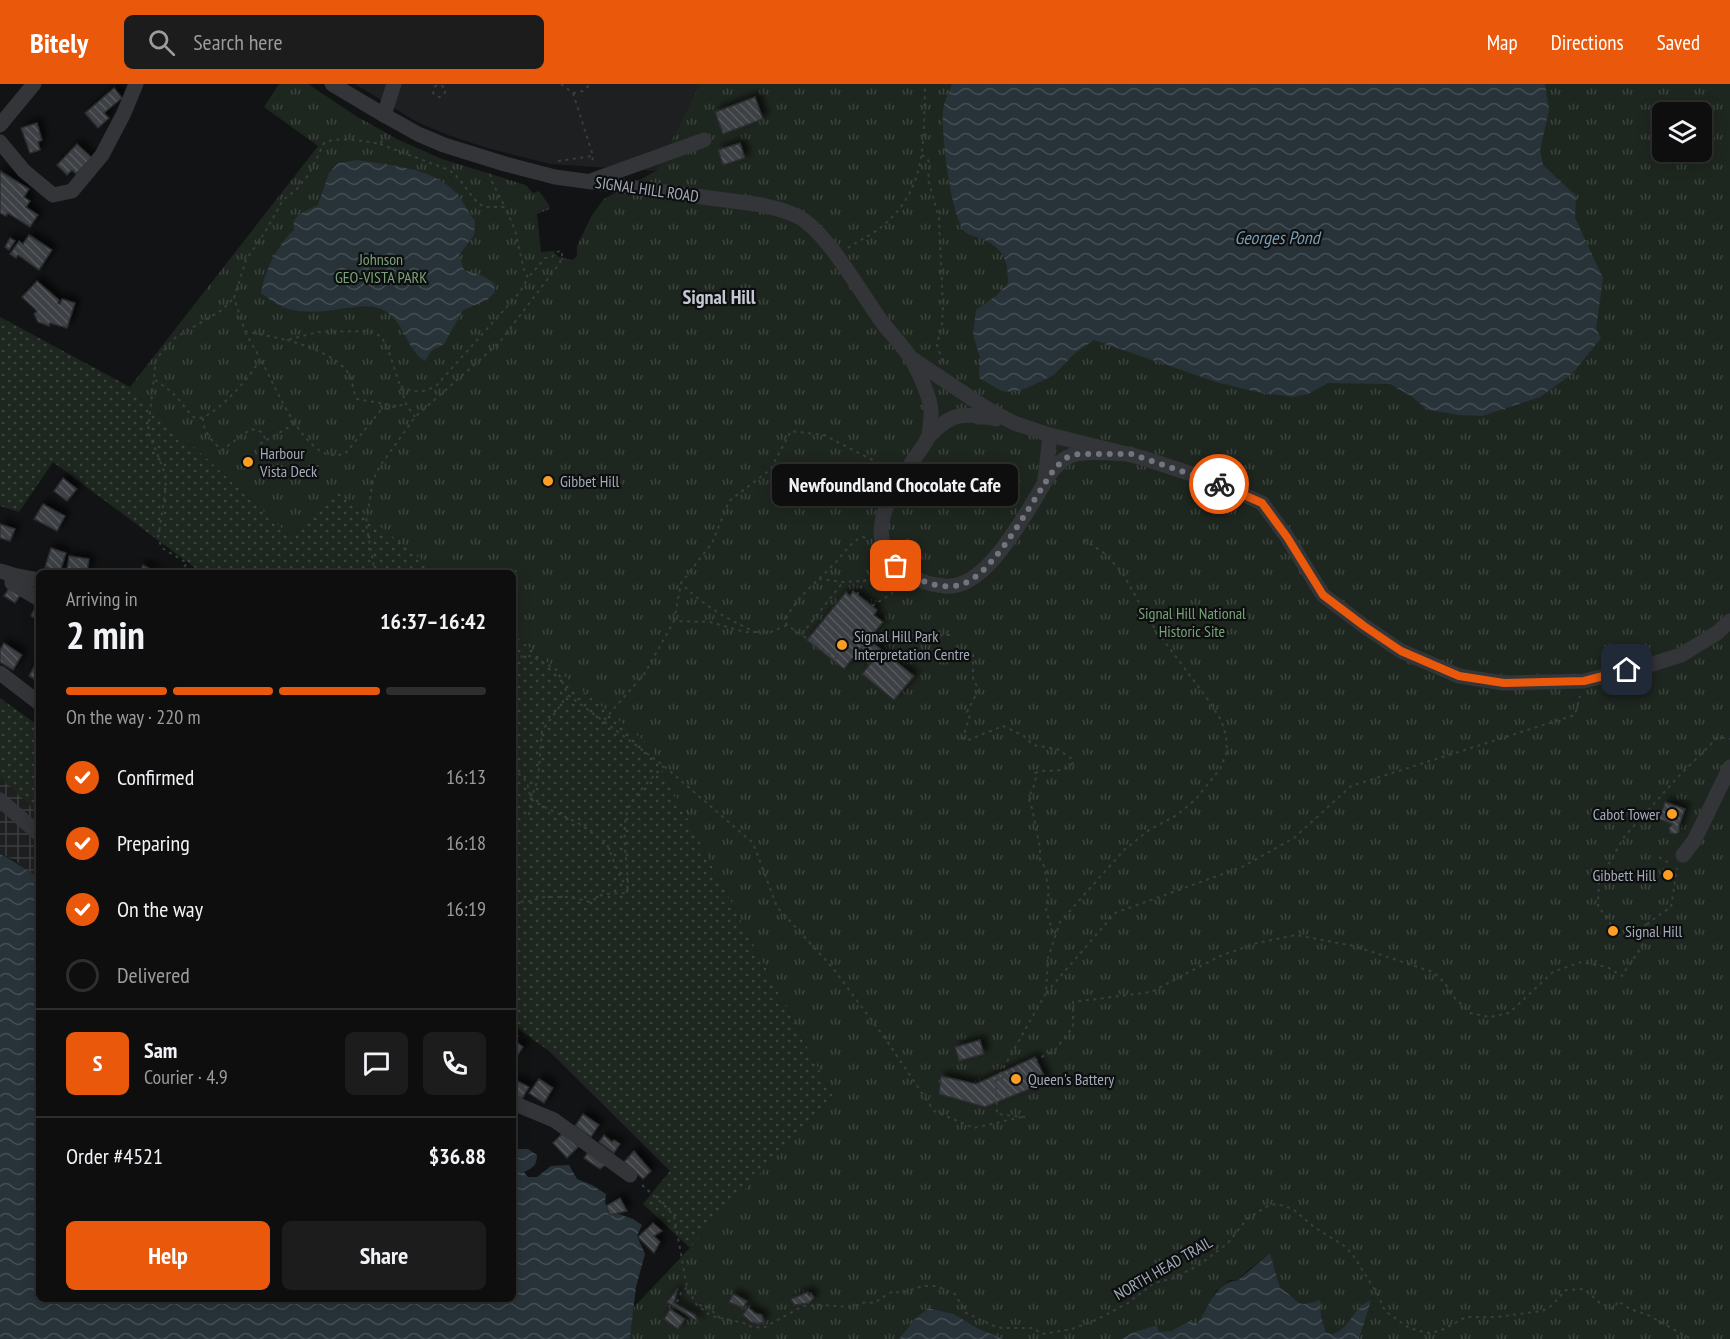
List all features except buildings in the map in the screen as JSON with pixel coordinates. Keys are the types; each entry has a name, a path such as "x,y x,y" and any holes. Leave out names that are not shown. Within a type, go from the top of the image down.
{"street":[{"path":"0,125 34,84"},
{"path":"0,142 24,171 53,195 72,191 102,155 136,84"},
{"name":"SIGNAL HILL ROAD","path":"332,84 418,134 470,154 545,174 783,210 807,222 910,357 930,406 928,436 884,512 881,532 882,546 896,566 915,579 943,586 965,584 974,578 1006,543 1058,464 1074,455 1131,454"},
{"path":"384,116 394,84"},
{"path":"590,181 704,140"},
{"name":"SIGNAL HILL ROAD","path":"910,357 986,408 1014,423 1050,435 1131,454 1213,481 1262,503 1287,537 1323,595 1401,651 1459,676 1504,683 1584,681 1681,655 1717,633 1730,621"},
{"path":"928,436 948,419 961,415 1014,423"},
{"path":"1045,482 1050,435"},
{"path":"6,573 36,579"},
{"path":"6,573 12,583 36,597"},
{"path":"0,673 36,701"},
{"path":"1680,862 1694,841 1730,767"},
{"path":"0,800 36,831"},
{"path":"516,1104 554,1120 630,1175"}],"path":[{"path":"550,162 593,156 573,93 561,84"},
{"path":"573,93 583,91 591,84"},
{"path":"835,256 880,228 901,207 914,186 922,155 925,84"},
{"path":"380,144 387,132"},
{"path":"182,570 187,563 162,548 158,538 166,476 148,431 156,358 176,338 222,310 234,298 246,260 283,200 292,190 296,190 309,174 324,143 337,140 380,144 449,170 458,176 484,207 505,207"},
{"path":"922,155 930,164 928,179 939,218 943,307 937,345 945,369 943,380"},
{"path":"490,173 515,230 528,278"},
{"path":"374,570 366,524 373,480 380,466 415,417 498,343 556,268 562,259 561,251 556,252 552,257 545,258 528,278 520,292 436,386 427,391 409,391 400,385"},
{"path":"234,298 245,331 296,423 314,446 323,453 345,454 381,410 406,404"},
{"path":"245,331 287,340 322,353 345,369 351,377 357,399 397,406"},
{"path":"287,340 318,332 370,331 382,337 406,404 415,417"},
{"path":"155,380 175,393 190,414 196,418 203,418 216,409 245,381 258,365 260,358"},
{"path":"203,418 202,423 207,434 222,450 251,429 262,432 266,441"},
{"path":"261,444 296,423"},
{"path":"603,721 645,673 674,621 681,584 712,543 729,501 770,470 791,431 824,435 903,476"},
{"path":"787,625 786,618 805,592 854,540 863,537 882,546"},
{"path":"1046,993 1048,958 1060,922 1124,850 1149,830 1177,815 1196,799 1220,769 1227,752 1226,735 1221,720 1209,701 1161,638 1118,567 1104,553 1083,539"},
{"path":"819,579 843,582 864,581 896,566"},
{"path":"872,606 915,579"},
{"path":"857,595 864,581"},
{"path":"802,634 843,582"},
{"path":"681,584 717,612 755,632"},
{"path":"674,621 710,622 745,632 771,632 787,625"},
{"path":"787,625 837,659"},
{"path":"872,636 953,634"},
{"path":"973,654 973,680 979,689 967,712 970,715 963,738 966,741 1003,726 1009,727 1034,745 1057,749 1072,759 1073,763 1066,769 1035,773 1036,783 1029,795 1040,848 1040,860 1044,866 1049,891 1046,910 1054,936"},
{"path":"516,657 531,657 557,670 568,694 664,766 753,843 777,907 832,967 887,1041 934,1110 974,1128 1025,1117 997,1114 996,1081 1046,993 1115,913 1242,867 1294,838 1351,786 1575,715 1584,681"},
{"path":"529,815 531,799 538,779 542,731 568,694"},
{"path":"1659,857 1680,862 1671,907 1635,932 1622,936 1613,932 1609,926 1609,920 1598,907 1599,881 1624,837 1718,737 1730,739"},
{"path":"516,901 526,902 544,897 570,897 590,902 603,894 626,892 628,888 625,824 627,813 630,804 664,766"},
{"path":"516,771 527,782 531,799 579,824 606,842 620,878 628,888"},
{"path":"996,1081 1055,1050 1073,1028 1073,1002 1151,992 1220,956 1257,943 1296,935 1364,949 1433,972 1470,1013 1490,1017 1509,1013 1553,972 1581,962 1607,967 1622,976 1632,958 1639,953 1648,933 1648,923"},
{"name":"NORTH HEAD TRAIL","path":"630,1175 674,1216 687,1287 696,1304 711,1316 744,1323 748,1326 763,1328 803,1306 852,1307 866,1302 874,1303 893,1292 936,1286 955,1294 966,1313 994,1326 1033,1328 1042,1334 1071,1329 1096,1320 1128,1303 1154,1283 1174,1278 1199,1265 1227,1244 1247,1219 1269,1205 1283,1204 1343,1245 1353,1255 1378,1295 1385,1311 1408,1328 1426,1333 1440,1331 1466,1317 1497,1317 1542,1311 1551,1306 1566,1290 1584,1289 1600,1303 1614,1309 1618,1301 1630,1309 1648,1314 1691,1339"},
{"path":"678,1302 681,1293 687,1287"}],"shaded area":[{"path":"355,84 700,84 656,171 550,164 487,148 417,122"},
{"path":"0,777 36,811 36,876 27,872 15,860 0,854"}],"green space":[{"name":"Signal Hill National Historic Site","path":"279,84 308,84 356,116 399,140 442,159 526,185 533,193 539,191 550,209 537,214 541,252 553,251 559,257 572,260 577,256 577,246 592,215 604,199 656,171 700,84 1730,84 1730,1339 1359,1339 1370,1301 1341,1331 1333,1334 1326,1331 1321,1316 1305,1305 1297,1303 1289,1293 1280,1288 1270,1253 1237,1281 1230,1280 1216,1291 1198,1324 1164,1333 1159,1332 1157,1325 1131,1333 1122,1339 1003,1339 977,1328 954,1314 928,1308 915,1319 899,1339 630,1339 634,1307 833,1096 649,745 516,636 516,570 434,570 337,492 290,536 130,387 318,146 264,107"},
{"path":"0,317 130,387 290,536 337,491 434,570 198,570 53,462 19,512 0,506"},
{"path":"516,636 649,745 833,1096 690,1248 643,1204 670,1171 549,1051 516,1027"},
{"path":"0,698 36,724 36,811 0,777"}],"water":[{"name":"Georges Pond","path":"952,84 1545,84 1549,110 1540,150 1543,165 1576,196 1575,218 1603,278 1596,329 1601,338 1572,374 1540,397 1482,416 1428,410 1411,396 1390,384 1328,383 1310,393 1293,397 1257,392 1216,382 1094,340 1074,354 1054,375 1027,388 1013,392 1002,391 979,378 980,357 973,335 976,310 996,296 1008,283 1007,268 1000,251 982,239 965,232 955,210 945,155 943,121 944,107"},
{"path":"358,160 411,169 435,178 457,194 475,221 474,235 459,255 464,270 483,276 494,283 495,292 487,300 463,310 444,344 431,351 425,361 413,350 395,319 381,309 366,306 318,311 294,310 278,305 261,293 265,276 282,243 294,230 295,220 318,205 329,173 338,163"},
{"path":"0,854 36,875 36,1302 516,1302 516,1149 528,1149 537,1155 534,1166 524,1172 528,1177 537,1177 551,1166 569,1165 577,1179 606,1194 605,1202 608,1210 633,1219 642,1225 637,1236 645,1254 636,1287 630,1339 0,1339"},
{"path":"1270,1253 1280,1288 1297,1302 1305,1304 1320,1300 1321,1316 1326,1332 1333,1334 1339,1331 1359,1308 1371,1300 1359,1339 1122,1339 1131,1333 1157,1325 1159,1332 1171,1331 1190,1321 1198,1324 1218,1290 1230,1282 1237,1281"},
{"path":"928,1308 954,1314 977,1328 1003,1339 899,1339 915,1319"}],"way so far":[{"path":"896,566 915,579 943,586 965,584 983,570 1012,535 1056,467 1064,459 1074,455 1083,453 1131,454 1219,484"}],"place":[{"name":"Harbour Vista Deck","path":"248,462"},
{"name":"Gibbet Hill","path":"548,481"},
{"name":"Newfoundland Chocolate Cafe","path":"896,566"},
{"name":"Signal Hill Park Interpretation Centre","path":"842,645"},
{"name":"Cabot Tower","path":"1672,814"},
{"name":"Gibbett Hill","path":"1668,875"},
{"name":"Signal Hill","path":"1613,931"},
{"name":"Queen's Battery","path":"1016,1079"}],"district":[{"name":"Signal Hill","path":"719,297"}],"route":[{"path":"1219,484 1262,503 1287,537 1323,595 1401,651 1459,676 1504,683 1584,681 1627,670"}],"park label":[{"name":"Johnson GEO-VISTA PARK","path":"381,268"}]}
